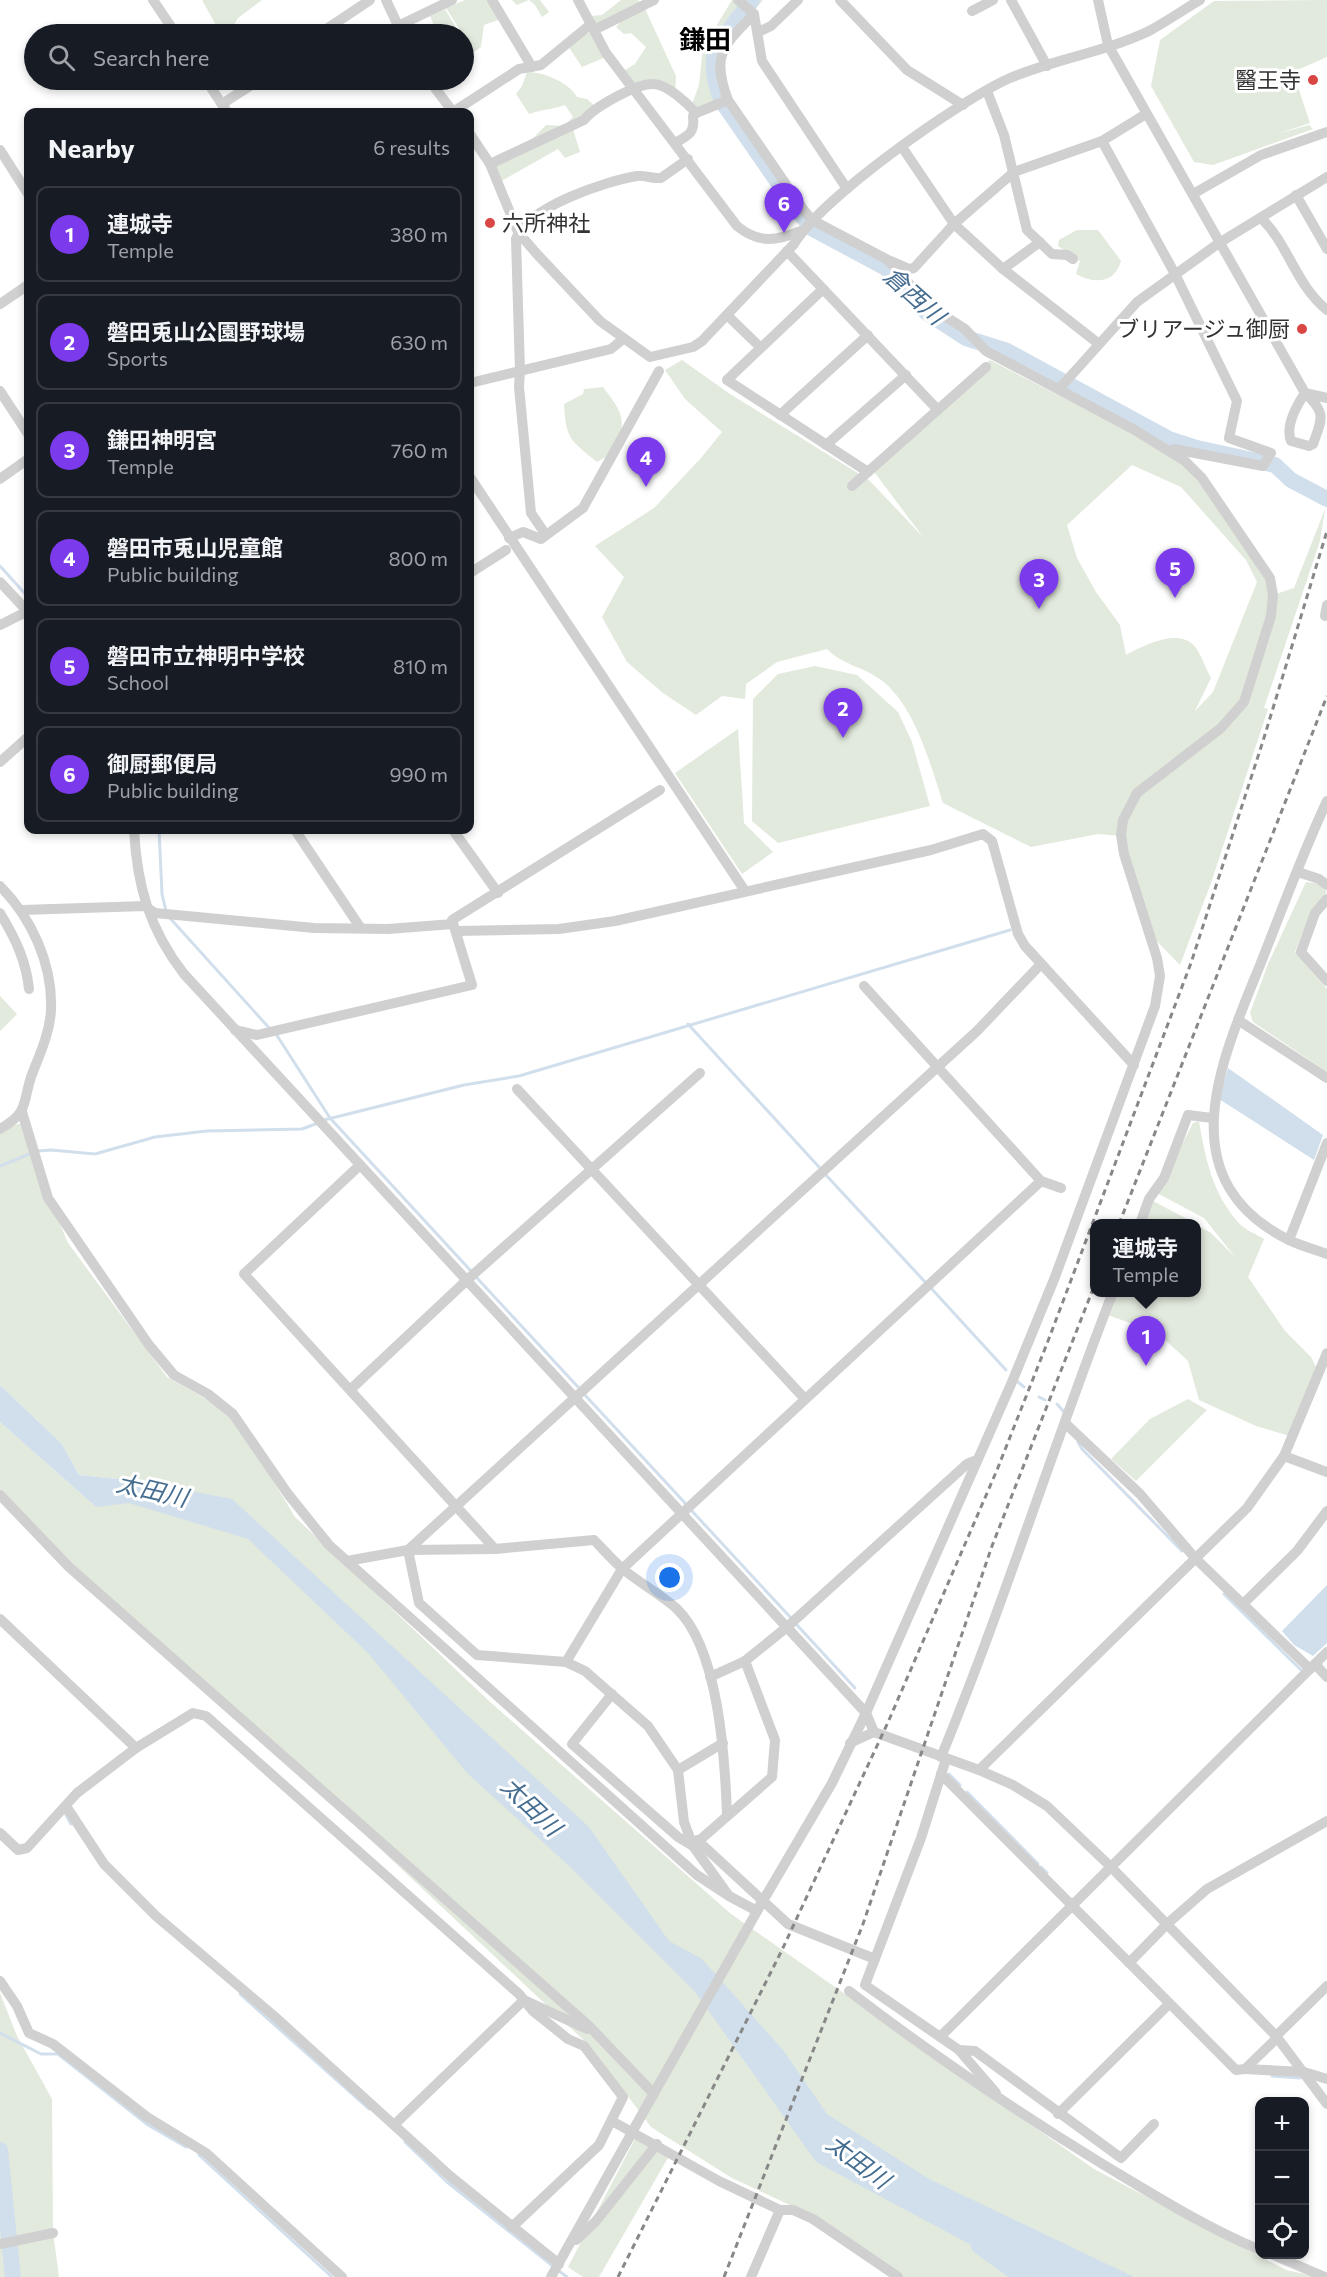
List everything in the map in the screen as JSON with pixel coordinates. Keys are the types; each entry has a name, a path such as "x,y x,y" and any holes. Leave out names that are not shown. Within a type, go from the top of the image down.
{"street":[{"path":"153,0 169,24"},
{"path":"334,24 370,0"},
{"path":"386,0 397,24"},
{"path":"410,24 452,0"},
{"path":"492,0 532,67"},
{"path":"578,0 606,53 737,226 747,234 763,240 783,238 801,231"},
{"path":"459,108 519,69 541,65 592,27 654,0"},
{"path":"738,0 752,12 758,32 757,46 762,61 847,189"},
{"path":"758,32 771,26 798,0"},
{"path":"840,0 907,70 963,105"},
{"path":"972,11 993,0"},
{"path":"1011,0 1047,66"},
{"path":"1098,0 1108,45 1305,393 1324,415 1313,444 1309,446 1291,441 1288,435 1296,407 1305,393"},
{"path":"474,140 490,165 518,232 570,291 623,339 650,357 693,347 788,251 801,231 812,220 847,189 902,147 963,105 1010,78 1149,30 1200,0"},
{"path":"752,12 719,55 718,69 728,100 812,220 909,269 914,268 954,224 1014,172 1102,141 1146,114"},
{"path":"490,165 584,120 590,113 634,88 655,84 668,90 696,112"},
{"path":"213,90 225,108 247,90"},
{"path":"436,90 450,108"},
{"path":"987,90 1004,135 1023,221 1028,230 1052,254 1067,255 1073,259"},
{"path":"675,142 695,128 693,116 696,112 728,100"},
{"path":"1193,194 1261,155 1327,132"},
{"path":"1102,141 1176,274 1237,401 1229,438 1271,453 1263,466 1174,449 1170,451"},
{"path":"902,147 954,224 1003,269 1099,344"},
{"path":"0,150 24,188"},
{"path":"546,535 531,513 519,387 516,239 518,232 541,211 578,195 617,180 639,176 661,178 688,159"},
{"path":"1059,388 1137,302 1219,243 1327,177"},
{"path":"1296,195 1326,247"},
{"path":"1261,218 1270,226 1302,285 1327,310"},
{"path":"1003,269 1040,242"},
{"path":"788,251 939,410"},
{"path":"551,2277 758,1908 832,1783 866,1713 977,1460 1055,1277 1155,1006 1160,976 1157,958 1124,854 1121,836 1123,820 1137,793 1152,778 1221,728 1244,702 1271,616 1273,595 1270,578 1262,562 1202,478 1170,451 1059,388 980,347 965,329 929,306 888,260"},
{"path":"0,304 24,288"},
{"path":"823,289 727,380 868,472"},
{"path":"727,315 760,347"},
{"path":"780,415 868,335"},
{"path":"474,382 611,349 623,339"},
{"path":"852,486 986,367"},
{"path":"509,538 523,532 541,540 583,508 659,371"},
{"path":"826,445 906,375"},
{"path":"0,391 24,428"},
{"path":"1305,393 1327,398"},
{"path":"0,479 24,462"},
{"path":"474,483 745,891"},
{"path":"474,570 506,550"},
{"path":"0,582 24,608"},
{"path":"0,625 24,614"},
{"path":"0,762 24,741"},
{"path":"235,1030 257,1035 472,986 452,920 660,790"},
{"path":"1327,801 1238,1020 1216,1087 1212,1118 1221,1166 1237,1198 1261,1223 1290,1240 1327,1254"},
{"path":"134,834 136,867 145,906 171,957 235,1030 866,1713 874,1732"},
{"path":"298,834 360,927"},
{"path":"456,834 498,893"},
{"path":"22,910 145,906 155,913 314,928 559,929 615,921 931,850 983,834 992,842 1018,934 1025,946 1134,1065"},
{"path":"1298,872 1319,879 1327,885"},
{"path":"0,886 22,910 42,955 50,987 51,1012 22,1112 48,1198 148,1345 174,1375 207,1394 233,1414 288,1494 329,1545 697,1875 729,1896 758,1908"},
{"path":"1327,899 1316,913 1301,952 1327,981"},
{"path":"0,913 16,940 26,967 29,989"},
{"path":"408,1550 698,1283 977,1031 1041,964"},
{"path":"864,986 939,1065 1041,1180 1061,1188"},
{"path":"1238,1020 1327,1078"},
{"path":"351,1389 467,1280 700,1073"},
{"path":"517,1089 805,1399"},
{"path":"0,1129 22,1112"},
{"path":"1142,1219 1149,1199 1164,1178 1188,1115 1212,1118"},
{"path":"1290,1240 1327,1143"},
{"path":"360,1165 244,1274 495,1549"},
{"path":"566,1662 622,1569 1041,1180"},
{"path":"1000,2099 959,2050 865,1985 921,1838 944,1758 978,1666 999,1600 1112,1297"},
{"path":"979,1770 1247,1508 1284,1456 1327,1353"},
{"path":"1066,1424 1140,1494 1196,1558 1312,1666 1327,1677"},
{"path":"1284,1456 1327,1472"},
{"path":"711,1677 745,1661 787,1627 967,1464 977,1460"},
{"path":"0,1495 69,1567 596,2033 654,2092"},
{"path":"1244,1604 1297,1551 1327,1511"},
{"path":"347,1560 408,1550 495,1549 594,1540 622,1569 676,1608 697,1637 711,1677 723,1743 727,1815"},
{"path":"408,1550 419,1602 477,1655 566,1662 585,1671 648,1726 678,1770 684,1822 729,1896"},
{"path":"0,1619 136,1748"},
{"path":"940,2037 1327,1652"},
{"path":"695,1843 772,1777 775,1740 745,1661"},
{"path":"612,1694 572,1743 678,1837 695,1843 788,1924 875,1959"},
{"path":"0,1833 18,1850 23,1850 91,1782 136,1748 193,1713 206,1716 524,2000 533,2011 568,2039 584,2046 623,2097 599,2145 512,2227"},
{"path":"850,1743 874,1732 979,1770 1013,1785 1047,1806 1111,1867 1276,2037 1327,2104"},
{"path":"678,1770 723,1743"},
{"path":"941,1774 1236,2070 1245,2068 1304,2072 1327,2079"},
{"path":"66,1806 94,1851 128,1890 395,2124 450,2176 560,2264"},
{"path":"1129,1964 1167,1924 1207,1889 1327,1821"},
{"path":"0,1981 17,2006 29,2033 53,2044 147,2117 206,2153 342,2277"},
{"path":"1245,2068 1327,1986"},
{"path":"849,1991 932,2054 1000,2099 1148,2191 1232,2238 1255,2248"},
{"path":"524,2000 596,2033"},
{"path":"395,2124 524,2000"},
{"path":"1058,2114 1169,2004"},
{"path":"959,2050 975,2051 1058,2114 1121,2157 1154,2124"},
{"path":"612,2121 657,2144 719,2181 780,2210 793,2210 813,2219 898,2277"},
{"path":"571,2243 596,2221 657,2144"},
{"path":"752,2277 780,2210"},
{"path":"0,2244 53,2232"},
{"path":"1283,2259 1325,2277"}],"shaded area":[{"path":"202,0 262,0 238,18 234,24 215,24"},
{"path":"465,0 490,0 501,19 484,25 481,47 474,52 474,24 456,24 446,8"},
{"path":"512,0 529,0 517,5"},
{"path":"529,0 540,0 549,12 542,17"},
{"path":"621,0 638,0 645,9 676,76 675,94 655,84 634,88 625,70 635,64 646,47 631,33 624,34 616,27 626,16 596,29 590,16 602,15"},
{"path":"732,0 763,0 723,49 728,100 706,110 691,107 699,85 703,48"},
{"path":"1327,0 1327,57 1293,72 1310,123 1277,134 1309,125 1313,129 1213,165 1194,162 1151,86 1160,40 1214,1"},
{"path":"445,9 454,24 433,24 430,16"},
{"path":"593,32 606,57 582,67 566,43 583,34"},
{"path":"527,72 555,79 568,87 577,97 587,99 596,107 572,126 580,152 565,158 558,149 498,183 490,165 533,138 546,125 564,126 573,117 565,105 529,114 516,94"},
{"path":"1077,230 1098,230 1121,261 1118,269 1109,278 1097,280 1076,274 1080,261 1058,246 1059,240"},
{"path":"682,360 730,394 869,480 923,537 872,469 990,360 1087,410 1133,429 1185,465 1250,546 1273,595 1294,588 1325,509 1320,541 1264,708 1268,709 1211,883 1180,965 1149,933 1121,836 1098,834 1031,847 943,803 921,739 906,708 885,683 840,659 827,649 777,662 746,684 745,699 722,696 696,715 663,693 627,662 602,617 624,577 595,546 654,508 722,432 685,399 665,370","holes":["1132,465 1181,487 1246,560 1257,582 1213,692 1195,711 1211,678 1196,648 1189,642 1171,638 1151,643 1126,655 1120,625 1096,592 1077,558 1067,525","1244,702 1250,705 1242,706 1233,722 1195,747 1235,715"]},
{"path":"603,387 619,411 622,424 614,452 597,462 571,438 566,425 564,404 583,394 584,389"},
{"path":"815,666 857,675 898,712 912,742 930,806 778,843 752,821 753,699 778,674"},
{"path":"738,729 744,823 773,852 742,874 675,773"},
{"path":"1306,882 1320,884 1327,892 1312,909 1295,952 1327,989 1327,1072 1253,1022 1250,1013 1268,964"},
{"path":"0,996 17,1014 0,1031"},
{"path":"1199,1121 1211,1174 1228,1210 1246,1229 1264,1239 1248,1277 1285,1331 1311,1357 1319,1373 1293,1437 1256,1426 1199,1400 1188,1361 1146,1322 1130,1323 1105,1314 1113,1297 1201,1297 1201,1227 1211,1233 1235,1257 1204,1218 1157,1193 1193,1123"},
{"path":"25,1123 43,1184 68,1243 167,1377 233,1414 295,1517 489,1701 731,1914 1094,2169 1255,2254 1255,2259 1265,2259 1286,2270 1319,2277 902,2277 826,2222 732,2178 651,2127 591,2047 244,1721 13,1509 0,1493 0,1422 96,1507 137,1481 79,1475 62,1444 0,1385 0,1127"},
{"path":"1149,1199 1187,1219 1141,1219"},
{"path":"1188,1399 1207,1410 1136,1481 1111,1459 1150,1419"},
{"path":"0,1993 17,2036 52,2099 53,2232 59,2277 0,2277"},
{"path":"636,2137 669,2156 599,2277 583,2277 568,2267"}],"water":[{"path":"1228,1068 1323,1135 1314,1160 1219,1099"},
{"path":"0,1385 62,1444 79,1475 138,1481 232,1499 589,1827 669,1941 702,1959 783,2050 827,2114 929,2179 1134,2277 1031,2277 816,2162 696,1993 568,1865 467,1773 368,1653 248,1539 129,1503 96,1507 0,1422"},
{"path":"1327,1585 1327,1643 1313,1656 1294,1645 1282,1631"}],"waterway":[{"name":"倉西川","path":"752,0 716,47 714,61 716,83 723,103 797,210 813,229 886,268 926,312 966,338 1007,351 1169,439 1197,448 1275,465 1291,480 1327,499"},
{"path":"0,566 24,593"},
{"path":"159,834 162,894 166,911"},
{"path":"169,917 271,1030"},
{"path":"324,1120 464,1085 519,1076 1010,930"},
{"path":"688,1024 819,1167"},
{"path":"276,1034 330,1118 471,1271"},
{"path":"38,1151 95,1154 155,1137 207,1131 302,1129 318,1123"},
{"path":"0,1166 32,1153"},
{"path":"825,1174 926,1283"},
{"path":"477,1278 578,1387"},
{"path":"930,1287 1006,1370"},
{"path":"1018,1382 1024,1387"},
{"path":"584,1394 685,1503"},
{"path":"1039,1397 1045,1400"},
{"path":"1057,1404 1065,1413"},
{"path":"1078,1442 1082,1449 1182,1551"},
{"path":"691,1510 791,1618"},
{"path":"1224,1594 1301,1670"},
{"path":"797,1625 855,1688"},
{"path":"949,1774 960,1785"},
{"path":"967,1792 1038,1864"},
{"path":"64,1811 71,1824"},
{"path":"1041,1867 1047,1873"},
{"path":"240,1994 369,2109"},
{"path":"0,2033 41,2054 58,2054 148,2125 186,2147"},
{"path":"1272,2076 1300,2078"},
{"path":"405,2142 447,2182 554,2267"},
{"path":"0,2150 13,2277"},
{"path":"199,2155 332,2277"},
{"name":"太田川","path":"979,2246 1022,2277"},
{"path":"559,2271 567,2277"}],"railway":[{"path":"1094,1219 1191,963 1263,741 1327,531"},
{"path":"1121,1219 1327,696"},
{"path":"618,2277 782,1950 889,1720 997,1470 1090,1230"},
{"path":"724,2277 863,1924 992,1546 1090,1297"}],"place":[{"name":"醫王寺","path":"1313,80"},
{"name":"六所神社","path":"490,223"},
{"name":"御厨郵便局","path":"784,233"},
{"name":"ブリアージュ御厨","path":"1302,329"},
{"name":"磐田市兎山児童館","path":"646,487"},
{"name":"磐田市立神明中学校","path":"1175,598"},
{"name":"鎌田神明宮","path":"1039,609"},
{"name":"磐田兎山公園野球場","path":"843,738"},
{"name":"連城寺","path":"1146,1366"}],"district":[{"name":"鎌田","path":"705,40"}]}
